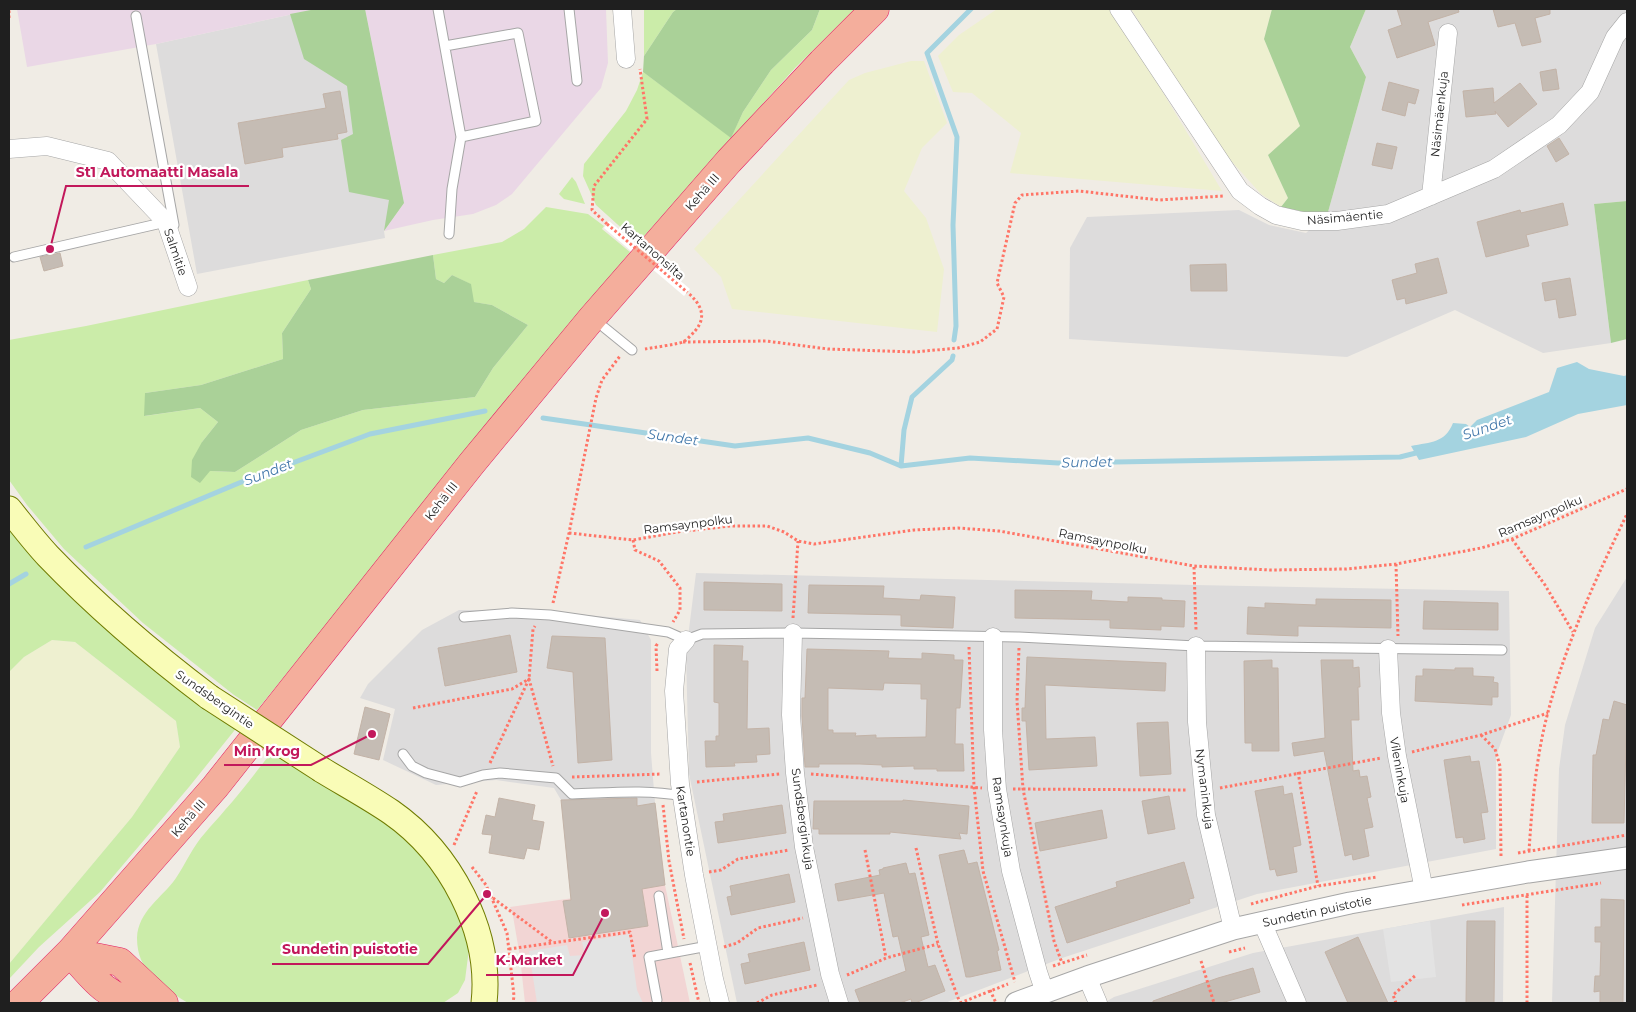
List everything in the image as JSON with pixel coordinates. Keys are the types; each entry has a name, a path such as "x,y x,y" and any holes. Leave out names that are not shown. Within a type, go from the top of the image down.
{"highway":[{"name":"Kehä III","path":"19,1003 70,952 215,787 472,463 592,318 729,161 822,62 875,9"},
{"path":"70,952 102,988 131,1002 141,1003"},
{"path":"70,952 120,962 164,1003"}],"main road":[{"name":"Sundsbergintie","path":"9,509 47,555 105,612 156,657 209,697 392,813 438,856 456,883 470,912 481,948 484,1003"}],"street":[{"path":"622,9 632,63"},
{"name":"Näsimäentie","path":"1119,9 1240,191 1276,215 1302,222 1337,221 1388,214 1494,169 1559,125 1590,92 1615,36 1627,22"},
{"name":"Näsimäenkuja","path":"1431,196 1448,32"},
{"name":"Salmitie","path":"9,149 47,146 108,161 166,222 188,287"},
{"name":"Sundsberginkuja","path":"793,633 791,715 795,772 804,847 830,974 839,1003"},
{"name":"Ramsaynkuja","path":"992,637 993,730 997,789 1011,871 1038,972 1046,993"},
{"name":"Kartanontie","path":"686,640 678,649 674,691 681,790 694,875 720,1003"},
{"name":"Nymaninkuja","path":"1196,646 1197,722 1206,815 1233,929"},
{"name":"Vileninkuja","path":"1394,649 1391,713 1397,756 1424,890"},
{"name":"Sundetin puistotie","path":"1016,1003 1087,977 1233,929 1266,931 1350,902 1627,858"},
{"path":"1266,931 1297,1003"},
{"path":"1087,977 1098,1003"}],"lane":[{"path":"438,9 461,137 452,189 449,234"},
{"path":"569,9 577,81"},
{"path":"136,16 173,220 188,287"},
{"path":"445,46 518,33 536,121 461,137"},
{"path":"14,258 166,222"},
{"path":"592,318 632,350"},
{"path":"464,617 512,613 550,616 668,632 686,640 702,634 793,633 1019,637 1196,646 1502,650"},
{"path":"403,754 412,766 426,774 460,782 483,775 500,773 556,778 572,794 681,790"},
{"path":"658,896 668,953"},
{"path":"657,1000 649,957 708,949"}],"path":[{"path":"9,9 9,18"},
{"name":"Kartanonsilta","path":"632,63 647,119 594,186 592,210 698,302 703,316 697,328 683,342"},
{"path":"661,774 556,778 529,679 533,628 541,620 550,616 596,398 602,380 620,356 632,350 683,342 766,341 828,349 914,352 958,348 980,342 997,329 1004,297 997,282 1015,203 1022,195 1079,191 1159,200 1223,196 1240,191"},
{"name":"Ramsaynpolku","path":"569,533 632,540 677,532 730,526 767,526 784,532 798,541 814,544 914,530 975,529 999,531 1194,566 1270,570 1346,570 1396,564 1481,548 1512,540 1627,489"},
{"path":"1627,514 1573,632 1548,712 1536,776 1529,850 1627,835"},
{"path":"632,540 635,550 659,561 680,588 680,610 672,623"},
{"path":"1512,540 1545,585 1573,632"},
{"path":"793,633 798,541"},
{"path":"1394,649 1396,564"},
{"path":"1194,566 1196,646"},
{"path":"1019,637 1017,702 1023,789 1054,941 1062,963"},
{"path":"413,708 512,689 529,679"},
{"path":"454,846 483,775 501,741 529,679"},
{"path":"681,790 795,772 997,789 1204,791 1298,772 1397,756 1481,736 1548,712"},
{"path":"1481,736 1495,749 1500,766 1501,857"},
{"path":"1298,772 1318,886"},
{"path":"694,875 721,870 738,859 804,847"},
{"path":"916,848 938,944 960,1003"},
{"path":"865,850 886,958"},
{"path":"1458,905 1609,882"},
{"path":"1527,895 1527,1003"},
{"path":"492,898 552,943"},
{"path":"708,949 737,943 758,928 818,915"},
{"path":"1226,953 1266,931"},
{"path":"509,949 630,932 637,973 651,971"},
{"path":"1192,963 1209,958"},
{"path":"1201,961 1214,1003"},
{"path":"1396,1003 1393,994 1416,975"},
{"path":"990,990 996,1003"}],"shaded area":[{"path":"17,9 316,9 156,44 27,67"},
{"path":"316,9 365,9 404,203 384,231 385,238 197,274 156,44"},
{"path":"365,9 606,9 608,63 601,88 512,194 496,205 473,214 433,220 384,231 404,203"},
{"path":"1366,9 1627,9 1627,201 1594,204 1611,343 1543,353 1455,310 1347,357 1069,339 1070,248 1087,217 1239,210 1269,225 1306,233 1328,212 1366,77 1350,47"},
{"path":"696,573 1509,591 1511,715 1496,756 1496,849 1257,894 1062,958 945,1003 737,1003 689,774 686,653"},
{"path":"1627,577 1627,1003 1552,1003 1559,769 1565,725 1595,628"},
{"path":"459,610 534,610 640,620 651,640 651,753 665,885 571,900 561,800 554,788 496,780 436,785 383,760 395,709 360,698 368,684 422,630"},
{"path":"665,885 690,1003 525,1003 520,957 510,907"},
{"path":"1504,907 1503,1003 1104,1003 1114,997 1253,953"},
{"path":"1430,921 1436,977 1391,982 1383,929"},
{"path":"629,934 637,990 643,1003 537,1003 529,951 567,945 570,956 585,955 582,942"}],"green space":[{"path":"316,9 365,9 404,203 384,231 389,200 349,192 341,140 353,134 347,86 304,59 290,14"},
{"path":"644,9 677,9 673,12 644,56"},
{"path":"677,9 820,9 812,30 771,70 743,112 731,138 643,72 644,56 673,12"},
{"path":"820,9 855,9 795,68 638,243 596,205 583,176 584,164 626,111 637,90 643,72 731,137 743,112 771,70 812,30"},
{"path":"997,9 1113,9 1222,191 1010,173 1021,133 972,93 953,92 938,56 959,35"},
{"path":"1131,9 1272,9 1264,39 1300,126 1268,155 1288,198 1281,207 1261,194 1224,153"},
{"path":"1272,9 1366,9 1350,47 1366,77 1328,212 1314,214 1281,207 1288,198 1268,155 1300,126 1264,39"},
{"path":"911,61 924,61 947,123 922,148 904,191 926,218 944,269 937,332 732,309 721,277 694,249 849,80 865,73"},
{"path":"572,177 585,204 564,199 559,194"},
{"path":"1627,201 1627,339 1611,343 1594,204"},
{"path":"546,207 588,214 604,226 602,229 630,252 257,710 234,695 143,623 64,549 27,505 9,480 9,340 308,280 311,289 282,333 283,359 201,385 145,393 145,416 200,408 218,422 202,442 210,471 235,472 301,430 363,410 475,397 493,368 528,325 492,305 473,302 470,284 452,275 444,283 436,279 433,255 502,242 524,229"},
{"path":"433,255 436,279 444,283 452,275 471,284 474,302 492,305 528,325 493,368 475,397 363,410 301,430 235,472 210,471 200,483 191,477 192,460 202,442 218,422 200,408 144,416 145,393 201,385 283,359 282,333 311,289 308,280"},
{"path":"9,523 238,726 100,892 39,947 9,979 9,964 132,817 180,747 176,721 75,642 52,640 24,657 9,672"},
{"path":"52,640 75,642 176,721 180,747 132,817 9,964 9,672 24,657"},
{"path":"271,753 357,801 409,842 439,878 455,907 469,949 465,980 458,993 443,1003 188,1003 160,984 146,969 138,950 137,938 138,928 146,912 176,878 201,838"}],"water":[{"path":"1577,362 1589,369 1627,375 1627,405 1578,414 1526,437 1419,460 1411,446 1436,441 1450,430 1453,423 1466,424 1470,427 1477,420 1549,392 1557,368"}],"pier":[{"path":"609,221 690,289 684,296 604,228"}],"building":[{"path":"1397,9 1458,9 1459,12 1428,22 1435,45 1397,58 1388,30 1402,25"},
{"path":"1493,9 1550,9 1550,14 1535,18 1541,42 1522,46 1515,23 1498,27"},
{"path":"1556,69 1559,89 1543,91 1540,72"},
{"path":"1389,82 1419,90 1415,104 1408,102 1405,116 1382,110"},
{"path":"1520,83 1537,104 1508,127 1495,111 1496,114 1466,117 1463,91 1493,88 1494,103"},
{"path":"340,91 347,132 337,134 338,139 282,148 283,157 245,164 238,123 326,108 323,94"},
{"path":"1559,138 1569,154 1556,162 1547,146"},
{"path":"1377,143 1397,147 1392,169 1372,165"},
{"path":"1563,203 1568,225 1526,235 1529,246 1486,257 1477,222 1520,210 1521,213"},
{"path":"60,253 63,266 44,271 40,257"},
{"path":"1438,258 1447,293 1406,304 1405,298 1397,300 1392,280 1417,273 1415,264"},
{"path":"1226,264 1227,291 1191,291 1190,265"},
{"path":"1570,278 1576,315 1559,318 1556,299 1545,301 1542,283"},
{"path":"704,582 782,584 782,611 704,610"},
{"path":"809,585 884,586 883,598 920,600 921,595 955,597 953,628 901,626 901,615 808,613"},
{"path":"1015,590 1092,591 1091,600 1128,602 1128,597 1185,601 1184,627 1161,626 1161,630 1110,628 1110,620 1015,618"},
{"path":"1316,599 1391,600 1391,628 1298,626 1298,636 1247,634 1248,607 1265,608 1265,603 1316,605"},
{"path":"1424,601 1498,603 1498,630 1423,629"},
{"path":"510,635 517,672 445,686 438,648"},
{"path":"552,636 605,638 612,760 578,763 573,672 547,668"},
{"path":"714,645 743,646 742,661 748,661 747,729 769,728 770,754 756,755 757,762 734,763 735,766 706,767 705,741 716,741 716,736 719,736 719,703 714,702"},
{"path":"807,649 889,651 888,658 922,659 922,653 954,655 954,660 963,660 960,708 956,708 955,744 963,744 964,771 937,771 937,769 914,769 914,766 882,767 882,765 860,764 819,764 819,767 805,767 802,698 805,698","holes":["884,683 921,684 921,699 927,699 926,737 876,738 876,735 855,736 856,733 833,733 833,730 828,730 828,688 883,690"]},
{"path":"1027,657 1166,663 1165,691 1045,685 1046,739 1095,737 1097,766 1029,770 1026,721 1022,721 1022,708 1025,708"},
{"path":"1272,660 1272,668 1278,668 1279,751 1252,751 1252,743 1245,743 1244,661"},
{"path":"1321,660 1353,660 1353,668 1359,667 1359,720 1351,720 1353,771 1359,770 1360,777 1367,776 1371,797 1367,798 1373,827 1364,829 1369,856 1353,860 1352,854 1345,856 1324,751 1294,756 1292,743 1325,738"},
{"path":"1455,668 1473,668 1473,676 1494,677 1493,682 1498,683 1498,697 1492,697 1492,705 1415,701 1416,676 1423,676 1423,669 1455,670"},
{"path":"1614,701 1627,705 1624,823 1592,823 1593,755 1596,755 1603,719 1609,720"},
{"path":"365,707 390,714 379,760 354,754"},
{"path":"1168,722 1171,774 1140,776 1137,723"},
{"path":"1470,756 1471,762 1479,761 1488,812 1481,813 1485,839 1464,843 1463,837 1456,838 1444,760"},
{"path":"1283,786 1284,795 1292,793 1301,845 1293,847 1297,872 1277,876 1275,869 1270,870 1255,791"},
{"path":"1169,796 1175,829 1148,834 1142,801"},
{"path":"499,798 535,805 532,820 544,822 539,850 527,848 524,859 489,853 492,835 482,834 486,815 495,817"},
{"path":"637,798 637,806 655,803 665,885 642,889 648,926 569,938 563,901 571,900 561,800"},
{"path":"903,800 969,806 967,834 959,833 961,839 890,832 890,834 819,834 819,829 813,829 814,801"},
{"path":"782,805 786,833 718,843 715,822 724,821 723,814"},
{"path":"1102,810 1107,838 1040,851 1035,823"},
{"path":"964,850 968,864 977,862 999,950 997,951 1001,970 970,977 966,977 939,855"},
{"path":"1184,862 1194,898 1189,899 1190,903 1067,943 1055,907 1117,887 1116,882"},
{"path":"906,863 909,874 915,873 929,935 921,937 928,967 935,965 945,991 915,1003 912,1003 911,999 900,1003 860,1003 855,990 906,971 898,936 893,937 884,893 838,901 835,884 880,875 879,870 883,868"},
{"path":"789,874 795,902 731,915 727,897 732,896 730,886"},
{"path":"1601,899 1624,900 1623,1003 1600,1003 1600,991 1594,992 1595,976 1600,976 1601,942 1595,942 1595,927 1601,927"},
{"path":"1467,921 1495,921 1494,1003 1466,1003"},
{"path":"1358,937 1388,1003 1348,1003 1325,952"},
{"path":"804,942 810,970 745,984 741,964 750,962 748,954"},
{"path":"1253,968 1260,992 1221,1003 1153,1003 1153,1001 1218,978"}],"waterway":[{"path":"954,340 956,326 953,225 957,137 927,53 971,9"},
{"path":"901,466 904,430 912,397 952,360 953,356"},
{"name":"Sundet","path":"86,547 239,483 370,434 485,411"},
{"name":"Sundet","path":"543,418 735,446 808,438 870,453 901,466 970,458 1058,463 1400,457 1416,453"},
{"name":"Sundet","path":"9,584 26,574"}],"place":[{"name":"St1 Automaatti Masala","path":"50,249"},
{"name":"Min Krog","path":"372,734"},
{"name":"Sundetin puistotie","path":"487,894"},
{"name":"K-Market","path":"605,913"}]}
